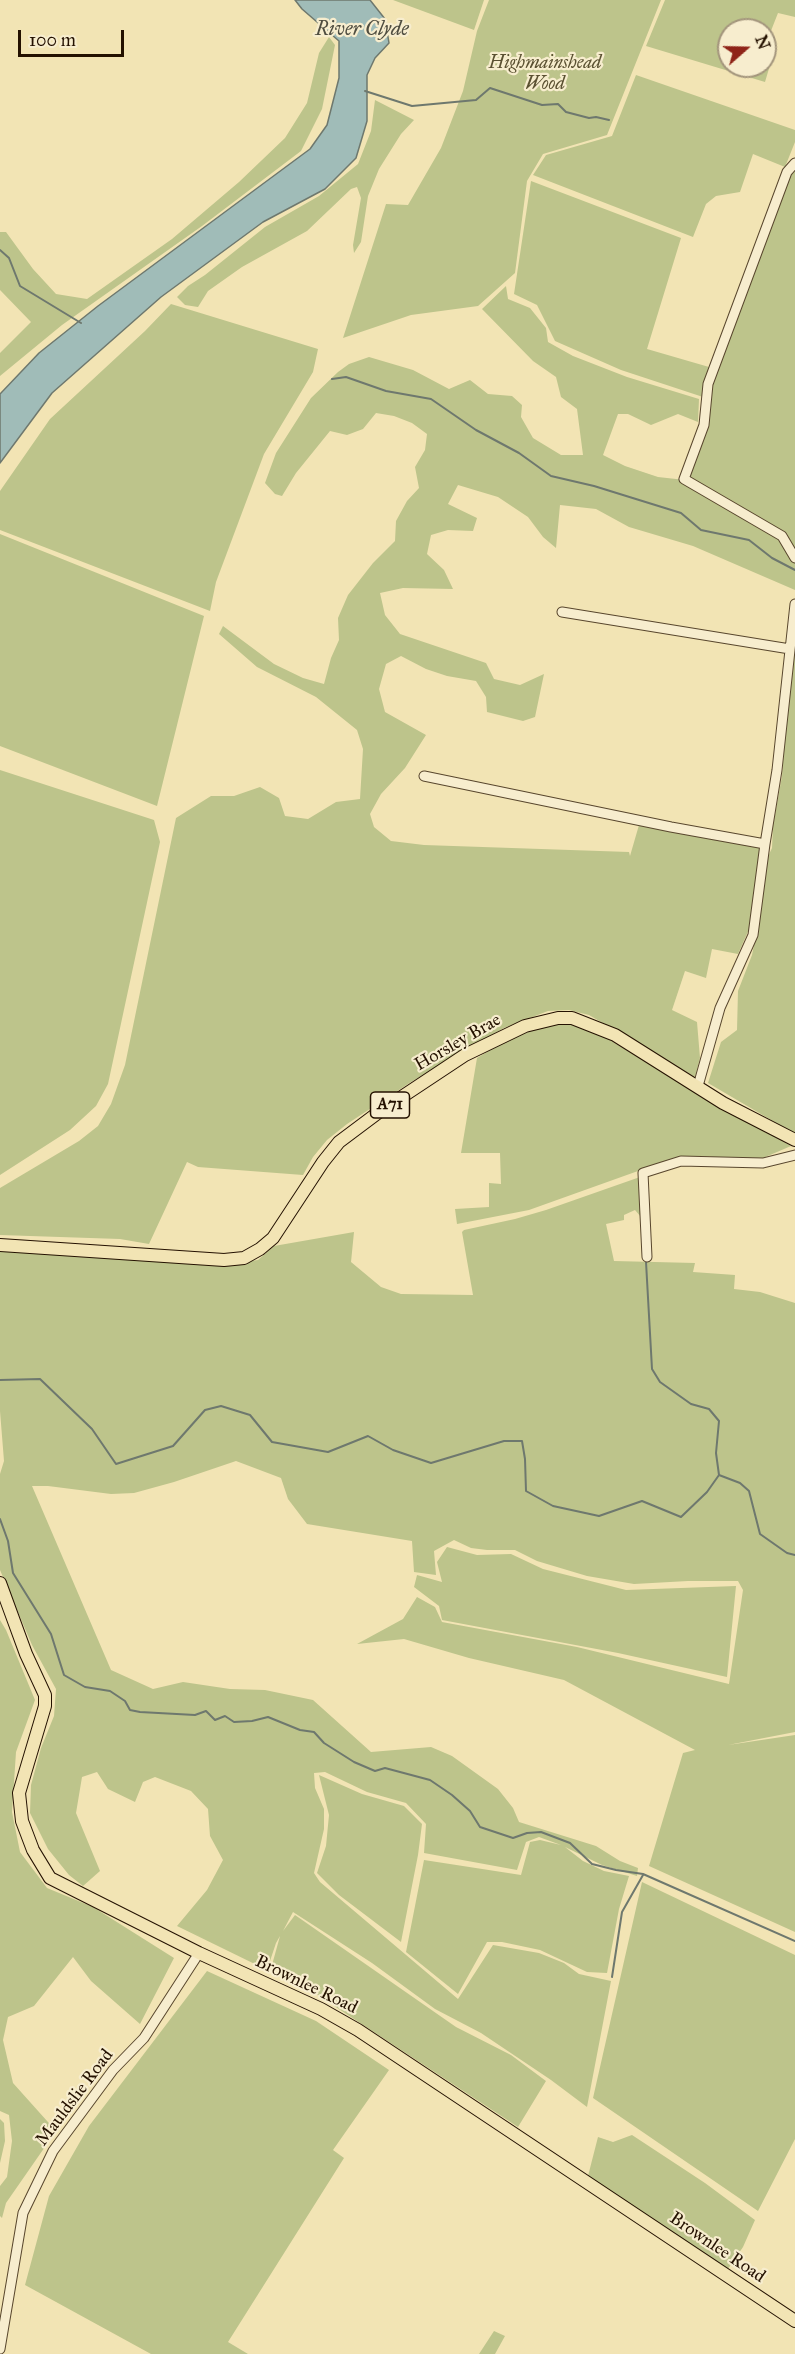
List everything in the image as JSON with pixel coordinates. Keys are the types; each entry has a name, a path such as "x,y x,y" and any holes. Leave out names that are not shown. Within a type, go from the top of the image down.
{"main road":[{"name":"Horsley Brae","path":"0,1245 224,1260 244,1258 273,1238 323,1162 339,1142 379,1112 465,1055 542,1020 572,1018 594,1025 615,1035 723,1103 795,1140"},
{"name":"Brownlee Road","path":"0,1583 26,1654 45,1695 45,1706 20,1793 22,1821 33,1851 50,1878 199,1953 321,2009 358,2030 795,2321"}],"street":[{"path":"795,164 787,172 708,384 704,425 684,479 782,536 795,558"},
{"path":"698,1086 720,1008 753,935 777,770 795,604"},
{"path":"562,612 790,649"},
{"path":"424,776 765,844"},
{"path":"647,1257 643,1173 681,1161 763,1163 795,1155"},
{"name":"Mauldslie Road","path":"0,2349 23,2213 53,2151 113,2070 144,2038 199,1953"}],"green space":[{"path":"393,0 484,0 474,30"},
{"name":"Highmainshead Wood","path":"489,0 661,0 607,135 543,154 527,181 515,273 478,306 411,315 343,338 386,204 408,205 441,148 463,91 477,31"},
{"path":"665,0 795,0 795,17 778,13 776,18 717,18 717,67 646,46"},
{"path":"329,37 335,45 322,109 301,151 202,226 62,325 0,376 0,353 31,322 0,290 0,232 6,232 33,269 56,294 87,299 172,239 239,182 285,138 307,103 319,53"},
{"path":"636,75 795,130 795,142 785,167 753,154 740,192 716,196 706,204 693,237 533,175 546,155 612,136"},
{"path":"752,78 766,78 765,82"},
{"path":"375,100 414,120 401,134 379,169 368,196 361,242 354,253 353,245 361,198 357,187 351,189 307,231 242,267 208,291 198,307 185,305 177,297 188,286 265,227 319,196 358,164 371,131"},
{"path":"795,163 795,590 693,546 629,527 596,509 560,505 556,548 543,537 528,517 498,497 458,485 448,504 477,518 473,531 448,530 431,535 427,554 444,570 453,589 403,588 380,593 385,615 400,634 486,663 494,679 520,685 544,674 535,717 523,721 487,712 486,697 476,681 447,676 426,669 401,656 386,664 379,689 385,712 426,735 405,768 381,794 370,814 374,827 391,841 424,845 629,852 630,856 639,825 761,847 750,927 738,954 712,949 706,978 685,971 672,1010 697,1022 700,1058 695,1077 589,1015 569,1010 548,1011 504,1028 411,1082 347,1124 327,1140 313,1157 303,1175 198,1167 187,1162 149,1244 120,1239 0,1235 0,1188 79,1141 98,1126 111,1104 125,1065 176,818 211,796 234,796 260,787 279,798 285,816 308,819 336,802 360,799 363,749 357,730 316,697 257,667 219,634 223,626 274,664 303,678 324,684 339,640 338,618 348,595 373,563 395,541 396,521 407,501 419,488 415,467 425,450 427,434 412,423 394,416 376,413 363,429 347,435 330,431 296,473 282,496 275,494 265,483 276,453 311,398 349,364 369,357 413,370 449,389 470,380 488,394 512,396 522,405 521,417 533,438 561,455 583,455 577,409 561,397 556,377 533,361 482,309 506,286 508,299 530,308 546,328 548,342 573,356 627,377 699,399 698,422 678,414 651,425 628,414 618,414 603,455 625,466 658,477 685,480 713,372"},
{"path":"531,181 681,238 647,349 709,367 703,397 621,370 555,341 537,305 514,294"},
{"path":"171,304 318,349 313,372 264,454 216,582 210,611 0,530 0,491 50,419"},
{"path":"0,534 204,616 157,806 0,746"},
{"path":"795,604 795,1134 708,1083 721,1042 737,1030 738,991 752,955 760,915 765,863 772,848 773,826 782,776"},
{"path":"0,770 154,820 160,842 108,1084 96,1106 70,1130 0,1175"},
{"path":"557,1024 572,1024 598,1033 791,1146 763,1158 743,1160 703,1156 680,1158 529,1210 457,1224 455,1209 489,1207 489,1183 501,1184 500,1153 461,1153 477,1058 518,1033"},
{"path":"640,1177 641,1217 635,1210 624,1215 624,1220 606,1224 614,1261 695,1263 693,1272 735,1275 734,1289 760,1292 795,1303 795,1732 728,1745 795,1735 795,1932 649,1866 683,1753 695,1750 564,1680 469,1658 404,1639 357,1644 403,1619 417,1597 435,1607 442,1622 577,1647 729,1684 743,1590 738,1581 634,1584 587,1576 537,1561 515,1550 471,1548 454,1540 434,1551 436,1575 414,1572 412,1541 307,1524 288,1499 281,1478 236,1461 134,1493 111,1494 32,1486 111,1670 153,1689 183,1682 230,1689 265,1690 313,1700 371,1752 431,1747 452,1756 498,1789 513,1808 519,1822 596,1846 620,1861 638,1868 637,1876 602,1865 565,1847 583,1861 604,1871 629,1876 619,1909 607,1973 587,1972 540,1950 502,1942 487,1942 458,1994 406,1952 424,1860 521,1875 530,1842 540,1840 561,1845 539,1837 526,1842 517,1870 424,1853 426,1824 406,1803 367,1792 325,1772 314,1773 315,1788 324,1809 324,1829 314,1873 320,1882 458,1999 493,1945 539,1953 564,1963 579,1974 611,1981 587,2107 481,2033 435,2009 372,1963 293,1912 283,1931 295,1915 456,2027 511,2055 546,2081 518,2127 272,1965 280,1936 267,1970 177,1926 207,1890 223,1860 210,1836 208,1809 191,1791 155,1777 143,1782 135,1802 108,1789 97,1772 82,1777 76,1813 100,1871 83,1886 69,1875 48,1849 30,1813 31,1785 41,1748 54,1716 56,1689 32,1645 0,1570 0,1474 4,1461 0,1411 0,1250 215,1266 258,1260 274,1246 354,1232 351,1262 381,1287 401,1294 473,1295 462,1232 464,1230 546,1210"},
{"path":"447,1547 477,1555 511,1554 543,1569 626,1590 736,1586 727,1677 618,1653 442,1620 439,1606 414,1587 417,1575 442,1582 437,1562"},
{"path":"0,1620 35,1700 16,1752 12,1812 20,1852 47,1888 93,1907 174,1958 140,2024 91,1981 73,1957 34,2006 8,2017 3,2040 13,2083 56,2131 6,2203 2,2218 0,2216 0,2186 7,2177 12,2141 9,2115 0,2111"},
{"path":"319,1775 362,1794 404,1806 422,1824 401,1942 339,1895 317,1873 326,1846 329,1815"},
{"path":"642,1882 795,1955 795,2139 758,2211 593,2098"},
{"path":"207,1971 316,2021 389,2070 333,2150 344,2158 228,2342 248,2354 151,2354 25,2285 49,2196 89,2126"},
{"path":"0,2119 4,2123 5,2141 0,2163"},
{"path":"632,2135 705,2183 755,2220 743,2247 728,2269 588,2176 598,2137 613,2142"},
{"path":"494,2331 505,2336 495,2354 479,2354"}],"water":[{"name":"River Clyde","path":"295,0 370,0 385,19 389,43 375,58 367,75 367,121 356,158 325,189 263,222 161,297 52,393 0,463 0,394 39,353 98,306 310,149 327,125 339,78 339,41 302,9"}],"waterway":[{"path":"365,91 412,106 476,100 490,88 542,105 558,104 566,112 609,120"},
{"path":"0,250 9,258 20,286 81,323"},
{"path":"332,379 346,377 386,391 431,399 476,430 519,453 551,476 594,486 681,513 701,530 749,540 772,558 795,570"},
{"path":"646,1262 652,1369 660,1382 691,1404 709,1409 719,1421 716,1453 719,1475"},
{"path":"0,1380 40,1379 92,1429 116,1464 173,1446 205,1410 221,1406 250,1415 272,1442 328,1452 368,1436 393,1450 431,1463 504,1441 522,1441 526,1491 553,1506 599,1516 642,1501 681,1517 707,1492 719,1475 740,1483 749,1491 760,1534 787,1553 795,1555"},
{"path":"0,1519 8,1541 13,1573 51,1634 64,1675 85,1687 110,1691 125,1701 130,1710 140,1712 195,1715 206,1711 215,1720 225,1716 234,1722 268,1717 300,1730 314,1732 324,1743 354,1762 375,1771 385,1768 430,1780 470,1811 480,1827 513,1838 527,1833 541,1832 570,1843 592,1864 643,1874 795,1941"},
{"path":"612,1977 622,1912 643,1875"}]}
